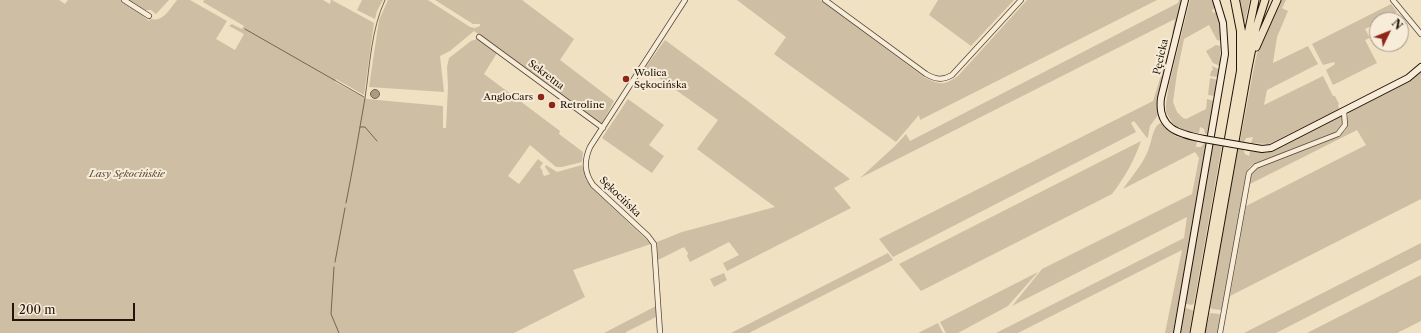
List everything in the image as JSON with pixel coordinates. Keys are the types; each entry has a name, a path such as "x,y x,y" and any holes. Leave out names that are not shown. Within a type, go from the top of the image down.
{"highway":[{"path":"1235,0 1241,31 1244,68"}],"main road":[{"path":"1201,333 1255,0"},
{"path":"1194,333 1244,68 1265,0"},
{"path":"1244,68 1277,0"}],"street":[{"path":"124,0 149,16"},
{"name":"Sękocińska","path":"660,333 654,244 648,236 594,185 587,176 585,163 587,154 685,0"},
{"path":"825,0 934,79 943,79 952,74 1021,0"},
{"name":"Pęcicka","path":"1185,0 1161,98 1161,108 1164,119 1177,133 1262,149 1271,148 1344,111"},
{"path":"1177,333 1225,54 1223,23 1216,0"},
{"path":"1393,0 1421,34"},
{"name":"Sekretna","path":"479,37 603,128"},
{"path":"1220,333 1249,173 1256,166 1338,134 1345,125 1344,111 1408,78 1421,67"}],"green space":[{"name":"Lasy Sękocińskie","path":"0,0 59,0 65,4 68,0 120,0 142,14 149,21 151,19 160,18 163,16 177,0 190,0 227,21 216,39 235,50 244,34 229,26 232,24 242,29 244,26 203,2 204,0 323,0 330,4 332,0 374,23 364,95 336,79 335,82 367,99 443,106 443,128 446,128 448,87 447,67 449,58 471,41 477,39 497,53 484,74 560,131 559,134 583,152 582,162 556,167 530,145 508,176 519,184 538,159 543,163 540,167 544,176 550,174 545,167 546,165 557,172 582,165 586,180 592,188 651,244 573,270 585,297 514,333 0,333"},
{"path":"129,0 169,0 156,14 151,10 145,10"},
{"path":"362,0 383,0 377,11 375,19 357,10"},
{"path":"388,0 428,0 470,27 475,28 480,26 480,24 473,24 435,0 522,0 574,39 560,60 614,101 601,125 474,31 450,51 440,56 444,92 369,87 379,20"},
{"path":"737,0 820,0 924,77 934,82 945,83 958,76 1027,0 1157,0 920,120 919,115 896,142 774,54 786,37"},
{"path":"938,0 1014,0 971,46 929,15"},
{"path":"1179,0 1182,0 1175,34 1172,33 1175,19 860,178 906,134 910,141 1178,3"},
{"path":"1190,0 1212,0 1215,8 1212,10 1213,13 1216,12 1221,41 1217,40 1209,25 1184,39 1173,102 1177,112 1186,119 1206,109 1207,99 1214,101 1208,134 1205,134 1204,129 1200,127 1199,133 1184,131 1174,125 1166,112 1169,84"},
{"path":"1238,0 1250,0 1243,29 1242,14"},
{"path":"1281,0 1286,0 1282,8 1288,11 1277,37 1273,63 1308,46 1318,64 1267,90 1264,105 1323,76 1333,96 1335,96 1339,104 1339,108 1338,110 1269,144 1251,143 1253,137 1246,138 1244,142 1240,141 1259,46"},
{"path":"1391,4 1397,12 1375,12"},
{"path":"1369,15 1369,27 1365,29 1369,38 1365,40 1369,48 1369,52 1371,52 1377,63 1333,85 1326,70 1335,64 1334,62 1323,65 1312,44"},
{"path":"665,40 850,179 834,188 851,208 727,271 723,263 739,255 729,242 690,262 687,256 688,253 684,247 658,260 657,242 682,232 775,207 697,149 718,120 645,68"},
{"path":"1216,45 1220,46 1220,66 1213,63 1206,51"},
{"path":"1167,56 1169,56 1157,98 1158,115 1150,126 1147,138 1134,121 1131,123 1136,132 893,257 879,239 1153,101"},
{"path":"1212,66 1220,70 1218,77 1210,76 1211,71 1213,70"},
{"path":"1421,70 1421,199 1230,296 1246,206 1366,145 1357,130 1248,185 1250,177 1254,171 1258,167 1342,134 1347,125 1349,111"},
{"path":"1210,78 1218,80 1215,96 1208,95"},
{"path":"628,99 664,125 649,145 664,156 652,173 602,138"},
{"path":"1341,116 1343,122 1337,132 1255,163 1249,168 1245,178 1223,307 1221,310 1212,309 1210,307 1238,148 1243,149 1245,154 1249,156 1250,151 1265,153"},
{"path":"1161,123 1175,136 1197,141 1196,147 1201,147 1205,142 1207,143 1173,333 1165,333 1182,250 1018,333 996,333 1184,238 1187,217 1012,306 1042,269 1192,194 1199,158 1195,152 1123,189 1144,159 1154,130 1158,124"},
{"path":"1141,141 1129,169 1112,194 921,291 899,264"},
{"path":"1213,143 1222,145 1194,303 1192,305 1186,304 1185,302"},
{"path":"1421,243 1421,259 1276,333 1244,333"},
{"path":"888,253 893,260 749,333 731,333"},
{"path":"1038,272 1008,306 958,333 946,333 940,322"},
{"path":"724,273 727,280 714,287 710,279"},
{"path":"1421,275 1421,321 1397,333 1307,333"},
{"path":"656,306 656,317 626,333 604,333"},
{"path":"1186,308 1193,311 1189,333 1179,333 1184,310"},
{"path":"1210,313 1219,314 1221,316 1218,333 1205,333"},
{"path":"938,323 943,333 918,333"}],"shaded area":[{"path":"375,89 380,94 375,99 370,94"}],"waterway":[{"path":"346,203 354,164 374,35 380,11 385,0"},
{"path":"245,29 364,97"},
{"path":"360,127 365,127 377,141"},
{"path":"335,262 345,208"},
{"path":"334,267 331,314 339,333"}],"place":[{"name":"Wolica Sękocińska","path":"626,79"},
{"name":"AngloCars","path":"541,97"},
{"name":"Retroline","path":"552,105"}]}
